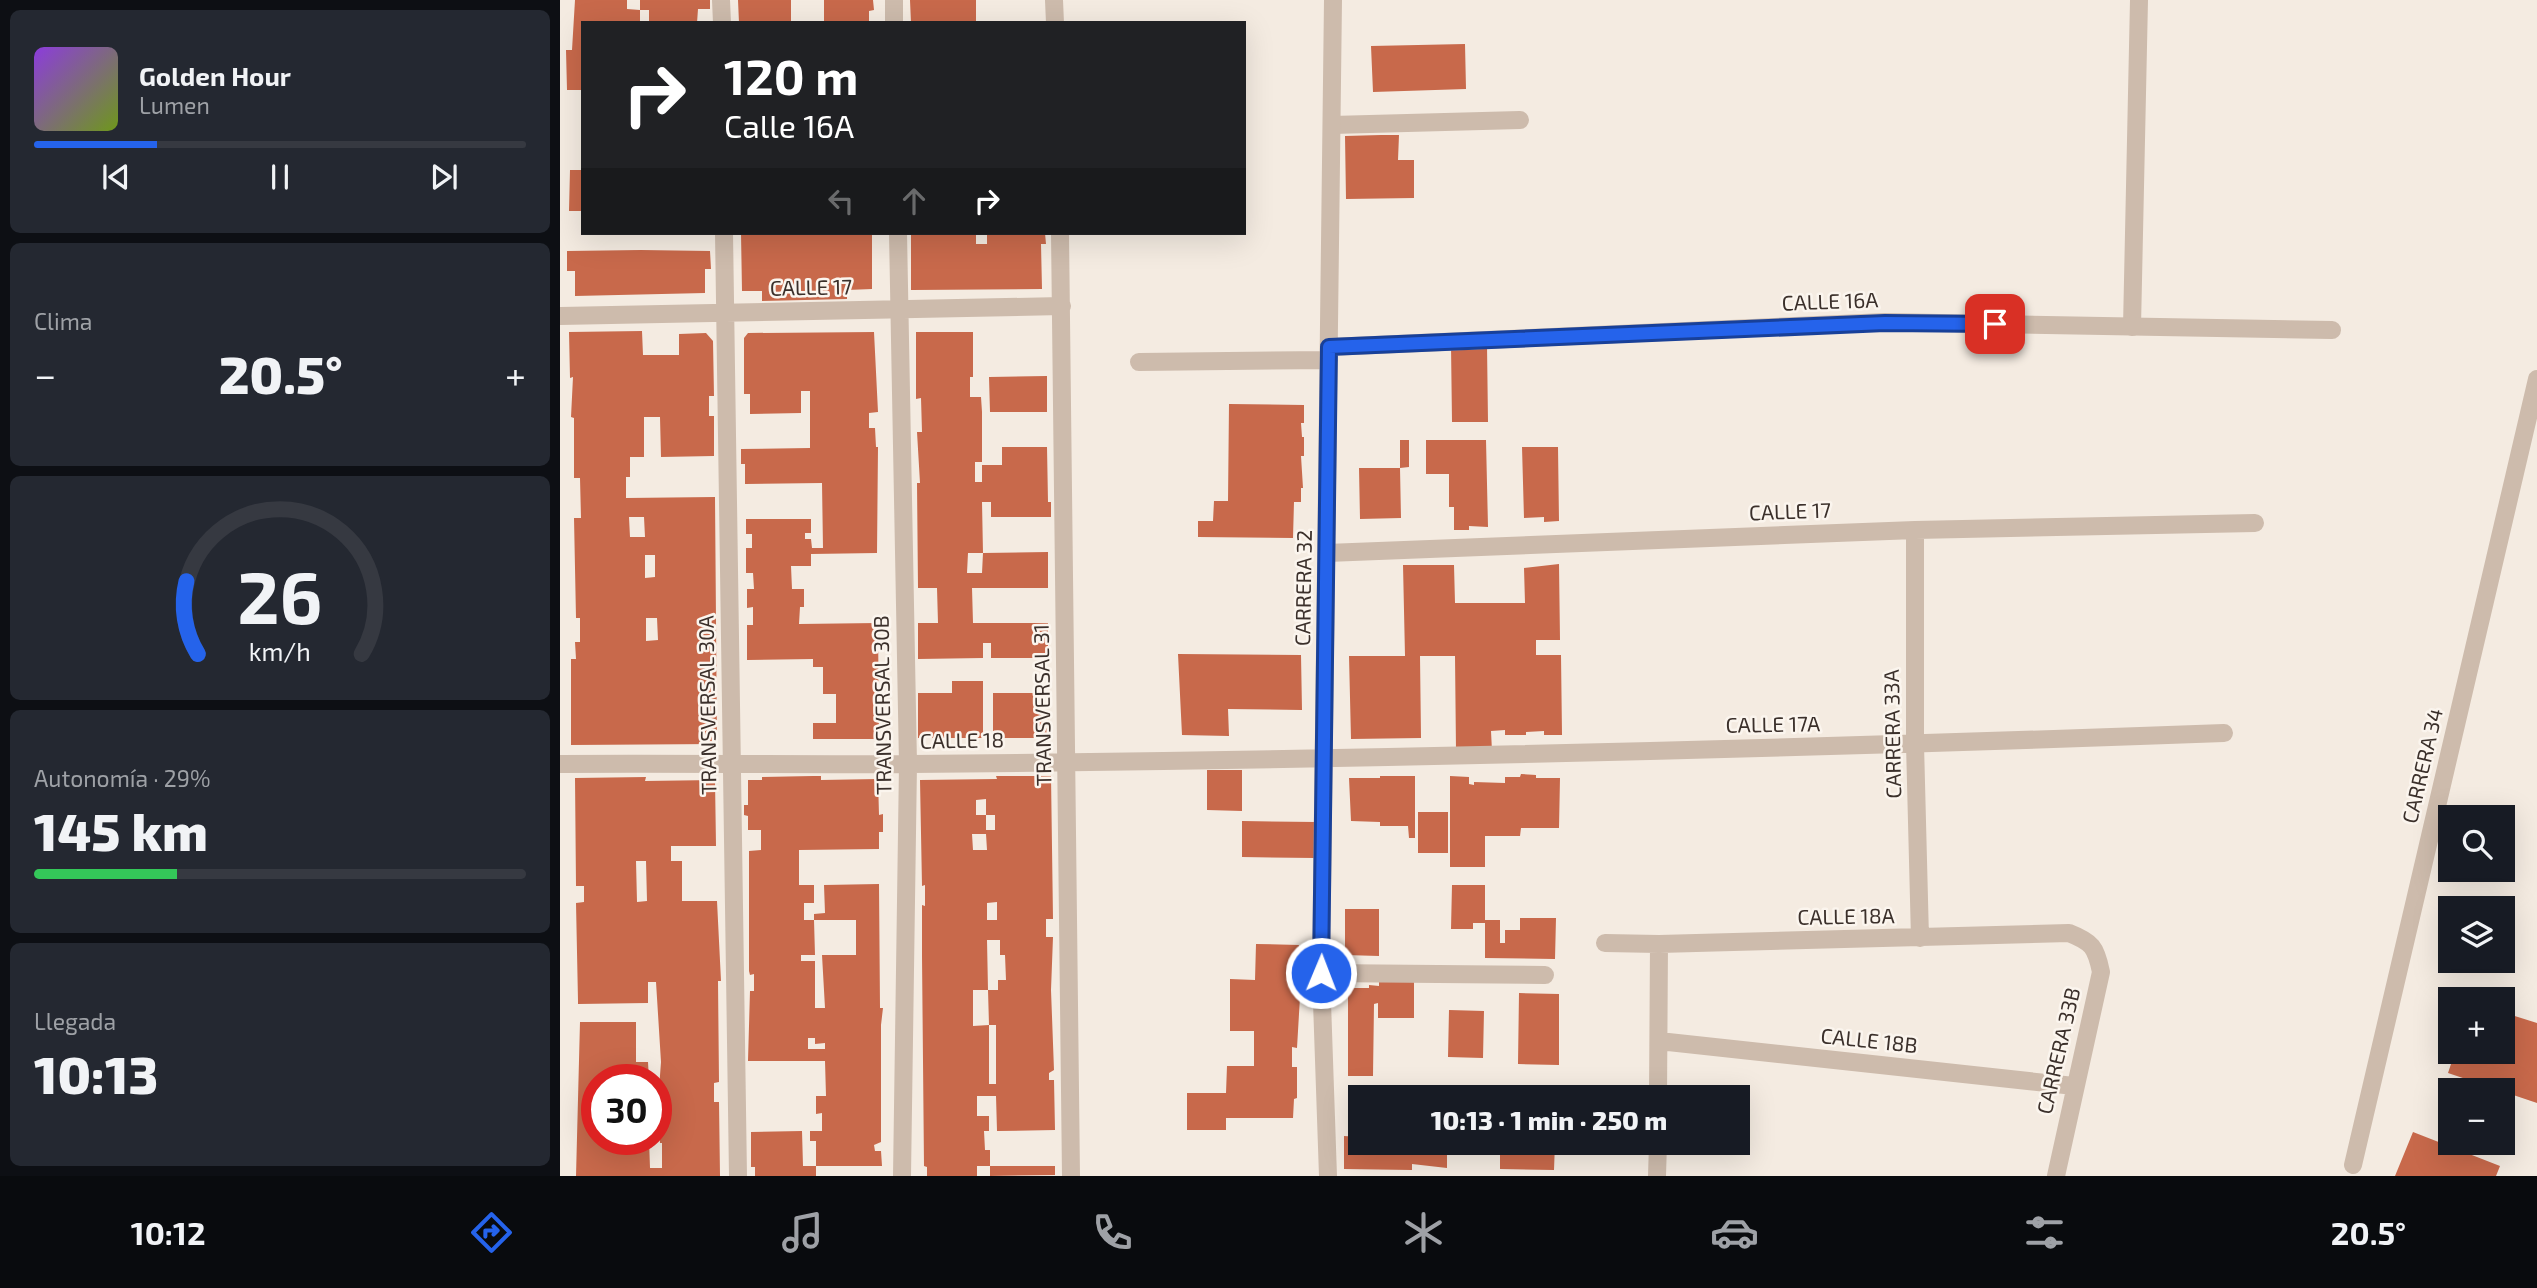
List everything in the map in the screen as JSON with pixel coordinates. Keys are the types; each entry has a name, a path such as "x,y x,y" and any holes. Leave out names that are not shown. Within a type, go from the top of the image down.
{"street":[{"path":"721,0 722,21"},
{"path":"894,0 894,21"},
{"path":"1054,0 1055,21"},
{"name":"CARRERA 32","path":"1328,1176 1321,973 1333,0"},
{"path":"2132,327 2138,0"},
{"path":"1332,125 1520,120"},
{"name":"TRANSVERSAL 30A","path":"724,235 738,1176"},
{"name":"TRANSVERSAL 30B","path":"898,235 908,764 902,1176"},
{"name":"TRANSVERSAL 31","path":"1060,235 1070,1176"},
{"name":"CALLE 17","path":"560,316 1062,306"},
{"name":"CALLE 16A","path":"1139,362 1885,323 2332,330"},
{"name":"CARRERA 34","path":"2353,1165 2537,379"},
{"name":"CALLE 17","path":"1327,554 1914,530 2255,523"},
{"name":"CARRERA 33A","path":"1914,530 1915,744 1920,938"},
{"name":"CALLE 17A","path":"1324,758 1915,744 2224,733"},
{"name":"CALLE 18","path":"560,764 908,764 1324,758"},
{"name":"CALLE 18A","path":"1605,943 1659,944 2069,933 2087,940"},
{"name":"CARRERA 33B","path":"2056,1176 2101,972 2097,954 2087,940"},
{"path":"1658,1085 1659,944"},
{"path":"1321,973 1545,975"},
{"name":"CALLE 18B","path":"1659,1041 2074,1086"},
{"path":"1657,1176 1658,1155"}],"building":[{"path":"575,0 627,0 627,9 640,10 640,21 581,21 581,90 567,90 566,50 572,50"},
{"path":"640,0 710,0 710,9 698,9 697,21 649,21 649,10 640,10"},
{"path":"738,0 791,0 791,21 739,21"},
{"path":"824,0 873,0 874,10 869,11 869,21 824,21"},
{"path":"910,0 976,0 976,21 911,21"},
{"path":"1465,44 1466,89 1373,92 1371,46"},
{"path":"1399,135 1398,160 1414,160 1414,198 1346,199 1345,136"},
{"path":"570,170 581,170 581,211 569,211"},
{"path":"741,235 872,235 872,289 847,290 847,299 762,301 762,291 742,291"},
{"path":"911,235 976,235 976,244 987,244 987,235 1045,235 1046,244 1041,244 1042,289 911,290"},
{"path":"567,251 710,251 711,269 705,269 705,293 575,296 575,271 567,271"},
{"path":"642,331 643,355 679,355 679,334 706,333 713,341 714,396 709,396 709,416 714,416 714,456 661,457 660,417 644,417 644,457 630,457 626,498 715,497 717,744 571,745 571,659 576,659 575,642 580,642 580,618 576,618 574,518 581,518 580,478 574,478 574,418 571,417 573,377 570,378 569,332","holes":["629,517 644,517 645,537 630,537","645,555 655,555 655,577 645,578","646,618 657,618 658,640 646,641"]},
{"path":"874,332 878,412 869,413 869,428 875,428 878,447 877,553 811,554 811,566 791,566 792,589 804,589 804,607 800,607 799,624 878,623 879,739 813,739 813,723 836,723 836,694 823,694 823,667 813,667 813,659 747,660 747,625 753,625 753,607 747,608 747,589 754,589 753,573 746,573 746,548 752,548 752,534 746,534 746,519 811,519 811,533 805,533 805,539 811,539 812,548 823,548 822,483 745,484 745,464 741,464 741,449 810,448 810,391 801,391 801,413 750,414 750,394 744,394 744,338 748,333"},
{"path":"916,332 973,332 970,397 981,397 982,412 982,462 975,462 975,482 982,482 982,465 1002,465 1002,447 1047,447 1048,502 1051,502 1051,517 991,517 991,502 982,502 983,553 1048,552 1048,588 972,588 973,623 1048,623 1048,658 991,658 991,643 983,643 983,658 918,659 918,623 938,623 937,588 918,588 917,483 920,483 917,432 922,432 921,398 916,399","holes":["968,553 983,553 982,573 967,573"]},
{"path":"1451,345 1487,345 1488,422 1452,422"},
{"path":"1047,376 1047,412 990,412 989,377"},
{"path":"1229,404 1304,405 1304,423 1301,423 1304,437 1304,456 1301,456 1303,488 1301,502 1294,502 1293,538 1198,537 1198,521 1213,521 1214,501 1228,501"},
{"path":"1400,440 1409,440 1409,467 1400,468"},
{"path":"1426,440 1486,440 1488,527 1469,526 1469,530 1454,530 1454,507 1449,507 1449,474 1426,474"},
{"path":"1522,447 1558,447 1559,521 1544,522 1544,517 1524,518"},
{"path":"1359,468 1400,468 1401,518 1360,519"},
{"path":"1559,564 1560,640 1536,640 1536,655 1561,655 1562,735 1544,735 1544,731 1526,732 1526,735 1505,735 1505,730 1491,731 1492,751 1456,751 1455,656 1420,656 1421,738 1351,739 1349,656 1405,656 1403,565 1454,565 1455,603 1525,603 1524,568"},
{"path":"1178,654 1301,655 1302,710 1228,709 1229,736 1182,735"},
{"path":"952,681 983,681 983,738 918,738 918,693 952,693"},
{"path":"993,693 1044,693 1043,712 1048,712 1049,738 993,738"},
{"path":"1207,770 1242,770 1242,811 1207,810"},
{"path":"1521,774 1536,775 1536,778 1560,778 1559,828 1521,828 1520,836 1485,836 1485,867 1450,867 1450,776 1469,777 1469,784 1474,785 1474,782 1505,783 1505,777 1520,777"},
{"path":"996,776 1051,776 1053,919 1046,919 1046,937 1053,937 1051,990 1054,1070 1049,1073 1049,1080 1054,1080 1055,1130 997,1131 996,1096 977,1096 977,1116 989,1116 989,1131 984,1131 985,1150 990,1150 990,1166 977,1166 977,1176 927,1176 927,1167 924,1166 922,956 922,905 925,906 925,885 922,886 920,780 997,779","holes":["986,799 986,815 976,815 976,800","986,815 995,815 995,830 986,830","972,834 986,834 987,850 973,850","997,902 997,920 987,920 987,903","987,940 1000,940 1000,955 1005,955 1006,980 998,980 998,990 988,990","973,990 988,990 989,1025 973,1026","989,1025 996,1025 996,1084 989,1084"]},
{"path":"1415,776 1415,838 1409,838 1408,826 1380,826 1380,822 1351,821 1349,778"},
{"path":"762,777 878,779 879,815 883,814 879,849 799,850 799,885 814,885 814,903 804,903 804,920 814,920 814,914 825,913 824,885 879,884 880,1008 883,1008 881,1142 874,1145 875,1151 881,1151 882,1166 816,1166 816,1141 810,1141 810,1131 822,1131 822,1113 816,1114 816,1096 826,1096 825,1061 748,1061 750,991 754,991 754,974 750,975 749,971 749,851 761,850 761,830 748,830 748,816 744,815 744,805 748,805 748,780 762,780","holes":["814,920 856,920 856,955 822,955 825,1008 815,1008 815,961 801,961 801,955 815,955","808,1038 815,1038 815,1044 825,1043 825,1049 808,1049"]},
{"path":"575,778 715,780 716,846 671,846 671,861 682,861 682,901 717,901 721,981 718,981 719,1082 714,1083 714,1102 719,1102 720,1176 576,1176 580,1022 636,1022 636,1062 648,1064 581,1064 581,1155 650,1155 650,1168 662,1168 662,1155 672,1155 672,1064 661,1064 656,982 648,982 648,1003 578,1004 576,903 584,902 584,886 576,886","holes":["636,861 646,861 647,901 637,902"]},
{"path":"1418,812 1448,812 1448,853 1418,853"},
{"path":"1242,821 1316,822 1315,858 1242,857"},
{"path":"1452,885 1485,885 1485,920 1500,920 1500,943 1505,943 1505,930 1520,930 1520,918 1556,918 1555,959 1485,958 1485,923 1473,923 1473,929 1451,929"},
{"path":"1345,909 1379,909 1379,956 1345,955"},
{"path":"1256,944 1299,945 1298,961 1293,961 1293,980 1301,980 1297,1048 1292,1047 1292,1067 1297,1067 1297,1098 1294,1099 1293,1118 1226,1118 1226,1130 1187,1130 1187,1093 1226,1093 1227,1066 1254,1066 1254,1031 1230,1031 1230,979 1255,980"},
{"path":"1379,980 1414,981 1414,1018 1378,1018 1378,1003 1374,1004 1373,1076 1348,1076 1348,988 1379,986"},
{"path":"1519,993 1559,994 1559,1065 1518,1064"},
{"path":"1449,1010 1484,1011 1483,1058 1448,1057"},
{"path":"2515,1016 2537,1023 2537,1103 2515,1096 2515,1078 2463,1078 2448,1073 2451,1064 2515,1064"},
{"path":"802,1131 803,1166 816,1166 816,1176 755,1176 755,1167 751,1167 751,1132"},
{"path":"2413,1132 2438,1142 2438,1155 2472,1155 2500,1166 2496,1176 2395,1176"},
{"path":"1344,1136 1348,1136 1348,1155 1447,1155 1447,1168 1412,1164 1412,1170 1344,1169"},
{"path":"1500,1155 1555,1155 1554,1170 1500,1169"},
{"path":"990,1166 1055,1166 1055,1175 990,1176"}],"route":[{"path":"1321,973 1329,347 1885,323 1995,324"}]}
